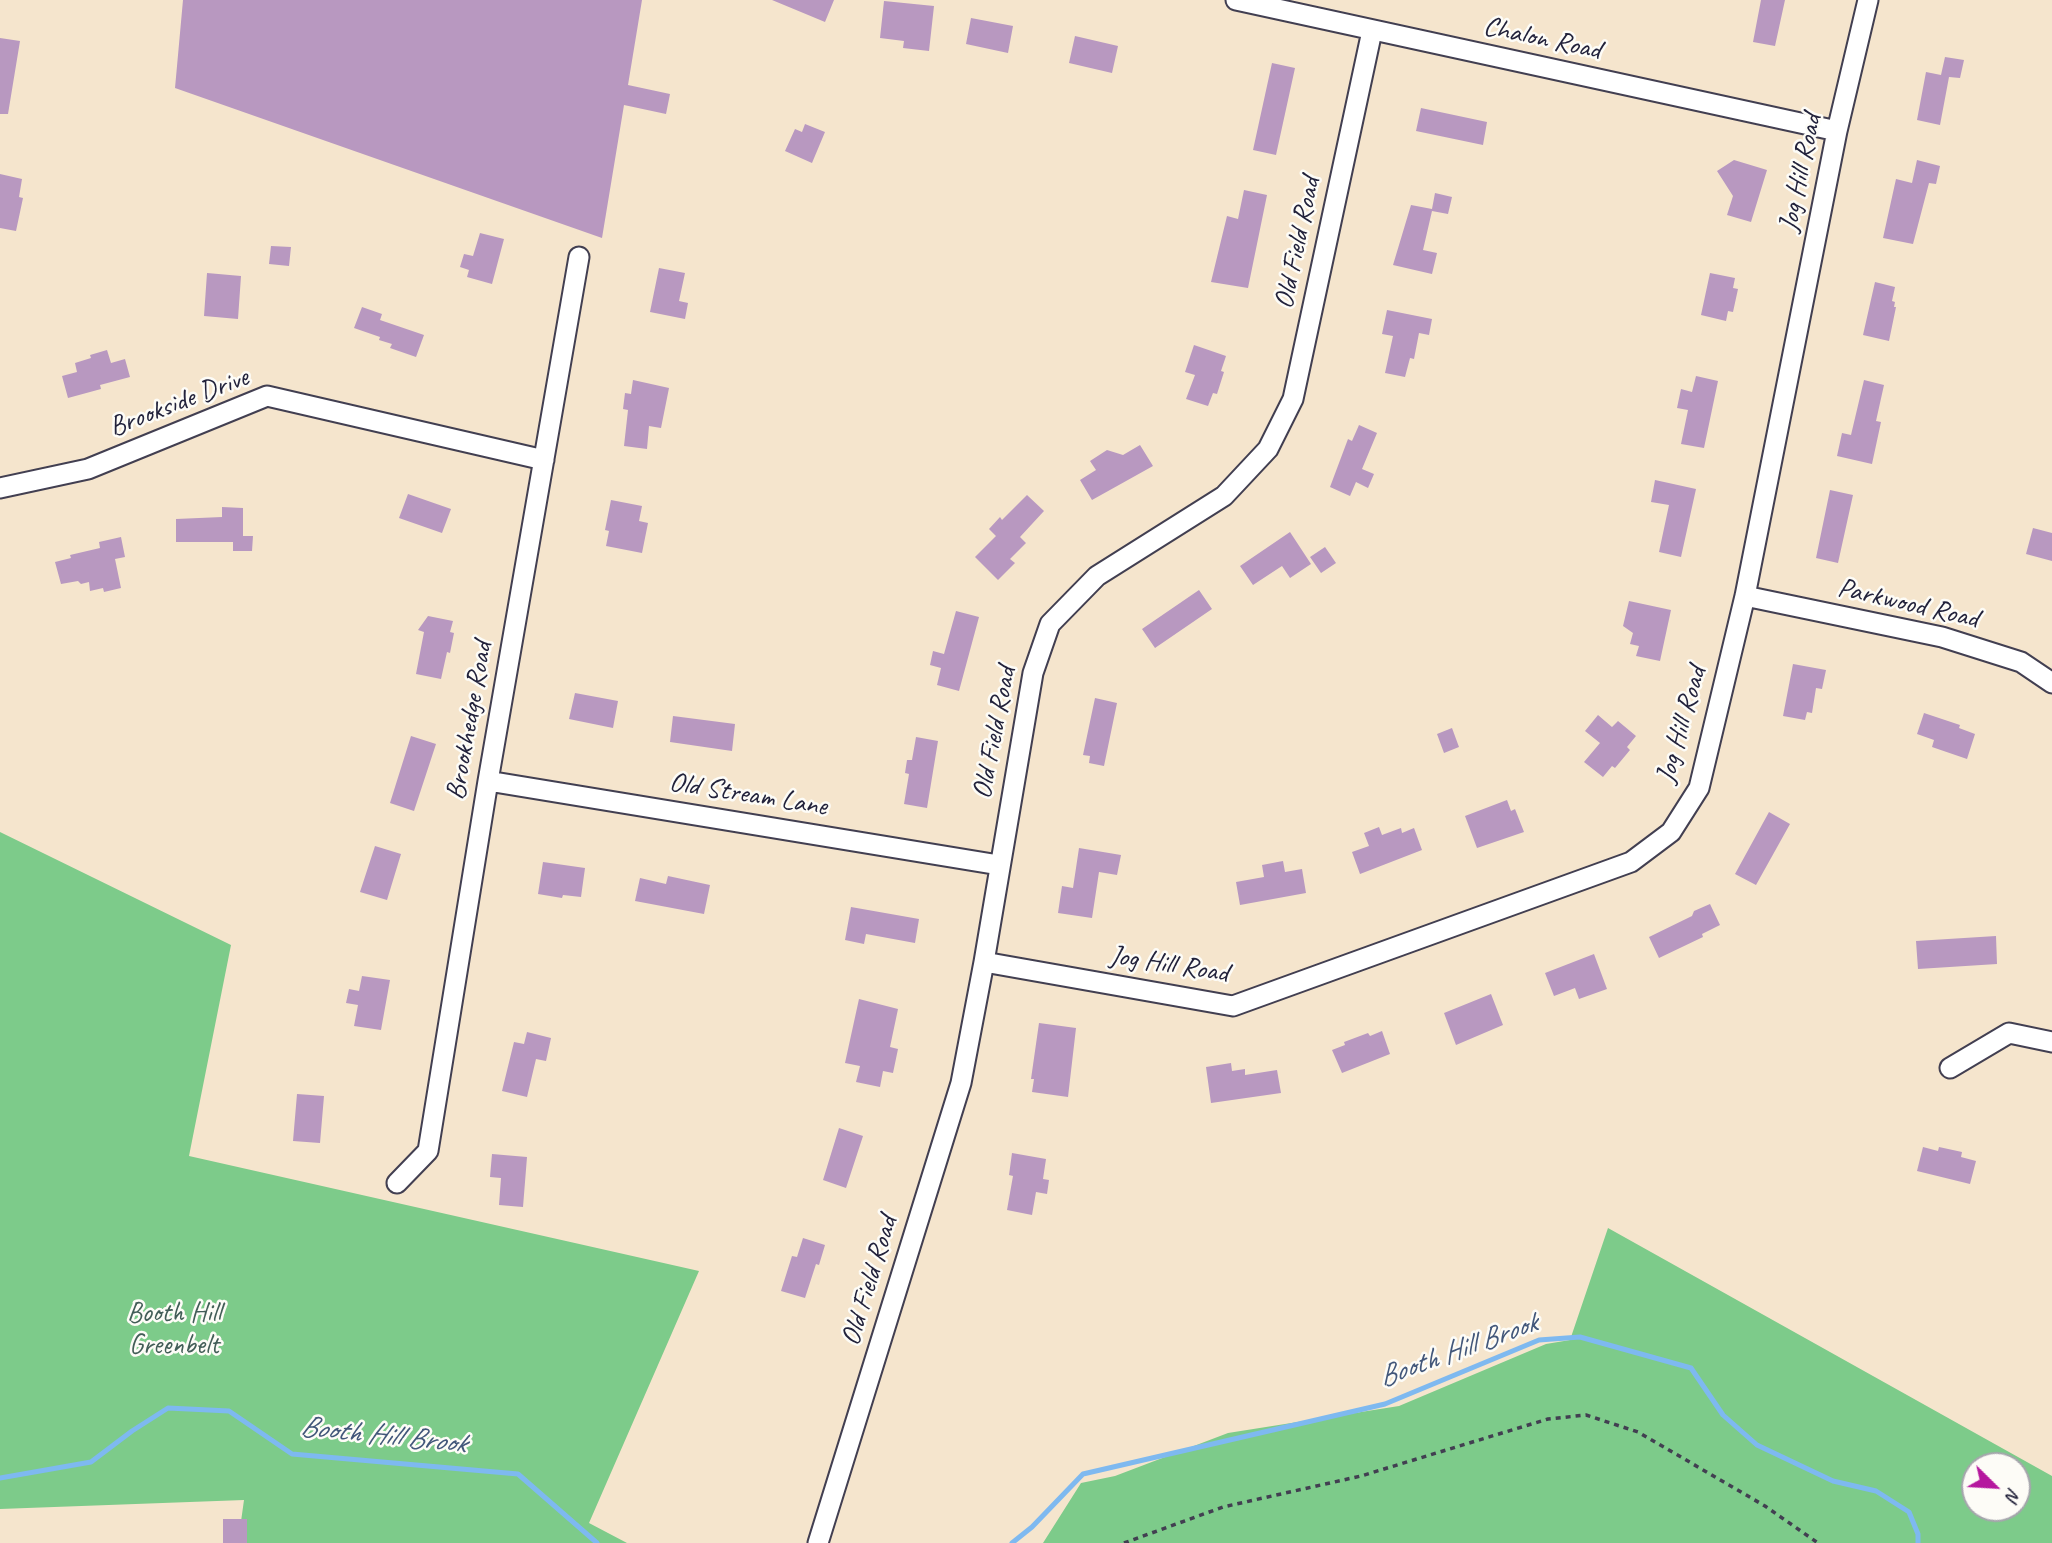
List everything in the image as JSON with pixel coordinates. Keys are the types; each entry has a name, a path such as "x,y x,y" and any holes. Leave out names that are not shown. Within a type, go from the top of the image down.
{"street":[{"name":"Chalon Road","path":"1236,0 1837,131"},
{"name":"Jog Hill Road","path":"984,962 1233,1006 1630,862 1671,832 1699,788 1745,596 1837,131 1867,0"},
{"name":"Old Field Road","path":"818,1543 961,1083 1032,673 1050,624 1097,576 1223,496 1268,449 1293,399 1372,31"},
{"name":"Brookhedge Road","path":"397,1183 428,1151 488,781 579,257"},
{"name":"Brookside Drive","path":"0,488 88,469 267,396 544,460"},
{"name":"Parkwood Road","path":"1745,596 1942,637 2021,662 2052,683"},
{"name":"Old Stream Lane","path":"488,781 999,865"},
{"path":"1950,1069 2009,1033 2052,1042"}],"path":[{"path":"1124,1543 1223,1507 1361,1476 1548,1419 1586,1415 1638,1432 1765,1506 1818,1543"}],"green space":[{"name":"Booth Hill Greenbelt","path":"0,832 231,945 189,1156 699,1271 589,1523 627,1543 238,1543 244,1500 0,1509"},
{"path":"1608,1228 2009,1452 1961,1452 1961,1522 2031,1522 2031,1464 2052,1476 2052,1543 1043,1543 1081,1483 1115,1476 1228,1433 1399,1406 1546,1344 1570,1340"}],"building":[{"path":"183,0 642,0 628,85 670,94 666,114 624,105 602,238 175,88"},
{"path":"772,0 834,0 825,22"},
{"path":"1761,0 1785,0 1775,46 1753,42"},
{"path":"884,1 934,6 929,51 903,48 904,41 880,38"},
{"path":"971,18 1013,26 1008,53 966,44"},
{"path":"1075,36 1118,46 1112,73 1069,63"},
{"path":"0,38 20,41 8,114 0,114"},
{"path":"1945,57 1964,60 1960,78 1949,77 1940,125 1917,120 1926,72 1941,75"},
{"path":"1272,63 1295,68 1276,155 1253,150"},
{"path":"1421,108 1487,122 1483,145 1416,131"},
{"path":"805,124 825,132 812,163 785,151 795,129 802,132"},
{"path":"1734,160 1767,170 1751,222 1727,215 1733,196 1717,171"},
{"path":"1917,160 1940,166 1936,184 1929,183 1913,244 1883,238 1896,179 1912,183"},
{"path":"0,174 22,179 19,197 23,198 16,231 0,228"},
{"path":"1244,190 1267,195 1248,288 1211,282 1227,216 1238,219"},
{"path":"1435,193 1452,197 1448,214 1432,211 1423,250 1437,253 1432,274 1393,265 1411,205 1432,209"},
{"path":"480,233 504,239 492,284 467,277 469,270 460,267 464,254 473,256"},
{"path":"271,246 291,247 289,266 269,264"},
{"path":"659,268 685,273 679,301 688,303 685,319 650,312"},
{"path":"207,273 241,276 238,319 204,316"},
{"path":"1710,273 1735,278 1733,288 1738,289 1733,312 1728,311 1726,321 1701,315"},
{"path":"1875,282 1895,287 1892,301 1896,307 1889,341 1863,335"},
{"path":"362,307 382,314 380,320 424,335 416,357 390,348 392,344 379,340 380,337 354,328"},
{"path":"1387,310 1432,319 1429,335 1419,333 1414,359 1410,358 1405,377 1385,373 1393,336 1382,334"},
{"path":"1194,345 1226,356 1217,394 1213,393 1208,406 1186,399 1195,375 1185,372"},
{"path":"107,350 111,363 125,359 130,377 68,398 62,376 77,372 75,363"},
{"path":"1696,376 1718,381 1704,448 1681,444 1688,410 1677,408 1681,389 1692,392"},
{"path":"633,380 669,388 661,428 649,426 647,449 624,446 628,410 623,409 625,393 631,394"},
{"path":"1864,380 1884,385 1876,421 1881,422 1872,464 1837,456 1842,433 1851,435"},
{"path":"1359,425 1377,433 1362,469 1374,474 1368,488 1356,482 1350,496 1330,487 1348,439 1352,441"},
{"path":"1140,445 1153,466 1092,500 1080,480 1096,470 1090,461 1107,450 1123,455"},
{"path":"1655,480 1696,489 1681,557 1659,552 1669,505 1651,502"},
{"path":"1830,490 1853,495 1838,563 1816,558"},
{"path":"408,494 451,509 442,533 399,518"},
{"path":"1027,495 1044,511 1020,537 1026,543 1010,559 1015,563 998,580 975,557 996,536 989,529"},
{"path":"611,500 642,506 639,521 648,523 642,553 606,546 609,531 605,530"},
{"path":"222,507 243,508 243,536 253,536 252,551 233,551 233,542 176,542 176,519 222,517"},
{"path":"2033,528 2052,533 2052,561 2026,554"},
{"path":"1290,532 1311,564 1290,578 1282,566 1253,585 1240,566"},
{"path":"121,537 125,557 115,559 121,588 104,592 103,588 90,591 89,582 61,584 55,562 71,558 70,555 100,548 99,542"},
{"path":"1325,547 1336,563 1321,573 1310,557"},
{"path":"1199,590 1212,609 1155,648 1142,629"},
{"path":"1629,601 1671,610 1660,661 1636,656 1639,646 1630,644 1633,633 1623,626"},
{"path":"956,611 979,617 959,691 937,685 941,668 930,665 933,651 944,654"},
{"path":"428,616 453,621 450,632 454,633 450,653 447,652 441,679 416,674 424,632 418,630"},
{"path":"1793,664 1826,670 1822,689 1816,688 1812,713 1807,712 1805,720 1783,716"},
{"path":"575,693 618,701 613,728 569,719"},
{"path":"1095,698 1117,703 1104,766 1089,763 1090,756 1083,755"},
{"path":"1924,713 1960,725 1959,728 1975,734 1967,759 1932,747 1934,740 1917,734"},
{"path":"1598,715 1612,727 1618,721 1636,736 1627,747 1630,750 1615,768 1612,766 1603,777 1584,762 1600,743 1585,731"},
{"path":"673,716 735,724 732,751 670,742"},
{"path":"1452,728 1459,747 1444,753 1437,734"},
{"path":"411,736 436,744 414,811 390,803"},
{"path":"916,737 938,741 927,808 904,804 909,774 905,773 907,760 912,760"},
{"path":"1507,800 1511,811 1515,809 1524,832 1477,848 1465,816"},
{"path":"1769,812 1790,824 1756,885 1735,874"},
{"path":"1379,827 1382,835 1401,828 1402,833 1414,828 1422,850 1360,874 1352,852 1369,846 1364,833"},
{"path":"375,846 401,854 387,900 360,892"},
{"path":"1079,848 1121,855 1117,875 1099,872 1092,918 1058,913 1062,886 1073,888"},
{"path":"1283,861 1285,872 1302,869 1306,893 1240,905 1236,882 1264,877 1262,865"},
{"path":"543,862 585,868 581,897 563,895 562,898 538,894"},
{"path":"668,876 710,885 704,914 635,901 640,878 666,884"},
{"path":"1710,904 1720,925 1702,934 1703,937 1659,958 1649,937"},
{"path":"851,907 919,919 915,943 866,934 864,944 845,940"},
{"path":"1996,936 1997,964 1918,969 1916,941"},
{"path":"1594,954 1607,989 1579,999 1575,988 1554,996 1545,973"},
{"path":"362,976 390,980 381,1030 354,1026 358,1005 346,1003 349,989 359,991"},
{"path":"1491,994 1503,1025 1456,1045 1444,1013"},
{"path":"859,999 898,1009 890,1047 898,1049 893,1073 883,1071 880,1087 856,1082 860,1066 845,1063"},
{"path":"1039,1023 1076,1028 1068,1097 1032,1092 1034,1079 1031,1079"},
{"path":"1382,1031 1390,1054 1342,1073 1332,1050 1345,1045 1344,1042"},
{"path":"527,1032 551,1038 546,1061 536,1059 527,1097 502,1091 514,1042 524,1044"},
{"path":"1231,1063 1232,1071 1245,1069 1245,1075 1277,1070 1281,1093 1211,1103 1206,1067"},
{"path":"297,1094 324,1096 320,1143 293,1141"},
{"path":"839,1128 863,1136 846,1188 823,1180"},
{"path":"1923,1147 1962,1152 1961,1157 1976,1161 1970,1184 1917,1171"},
{"path":"1012,1153 1046,1159 1043,1179 1049,1180 1047,1194 1036,1192 1032,1215 1007,1210 1013,1176 1009,1175"},
{"path":"492,1154 527,1157 523,1207 499,1205 501,1178 490,1177"},
{"path":"803,1238 825,1245 805,1298 781,1291 792,1256 797,1257"},
{"path":"223,1519 247,1519 247,1543 223,1543"}],"waterway":[{"name":"Booth Hill Brook","path":"1012,1543 1032,1527 1083,1474 1385,1404 1539,1340 1580,1337 1691,1368 1723,1415 1757,1445 1833,1481 1876,1491 1909,1512 1918,1534 1918,1543"},
{"name":"Booth Hill Brook","path":"0,1478 91,1462 168,1408 229,1411 292,1454 518,1474 597,1543"}]}
